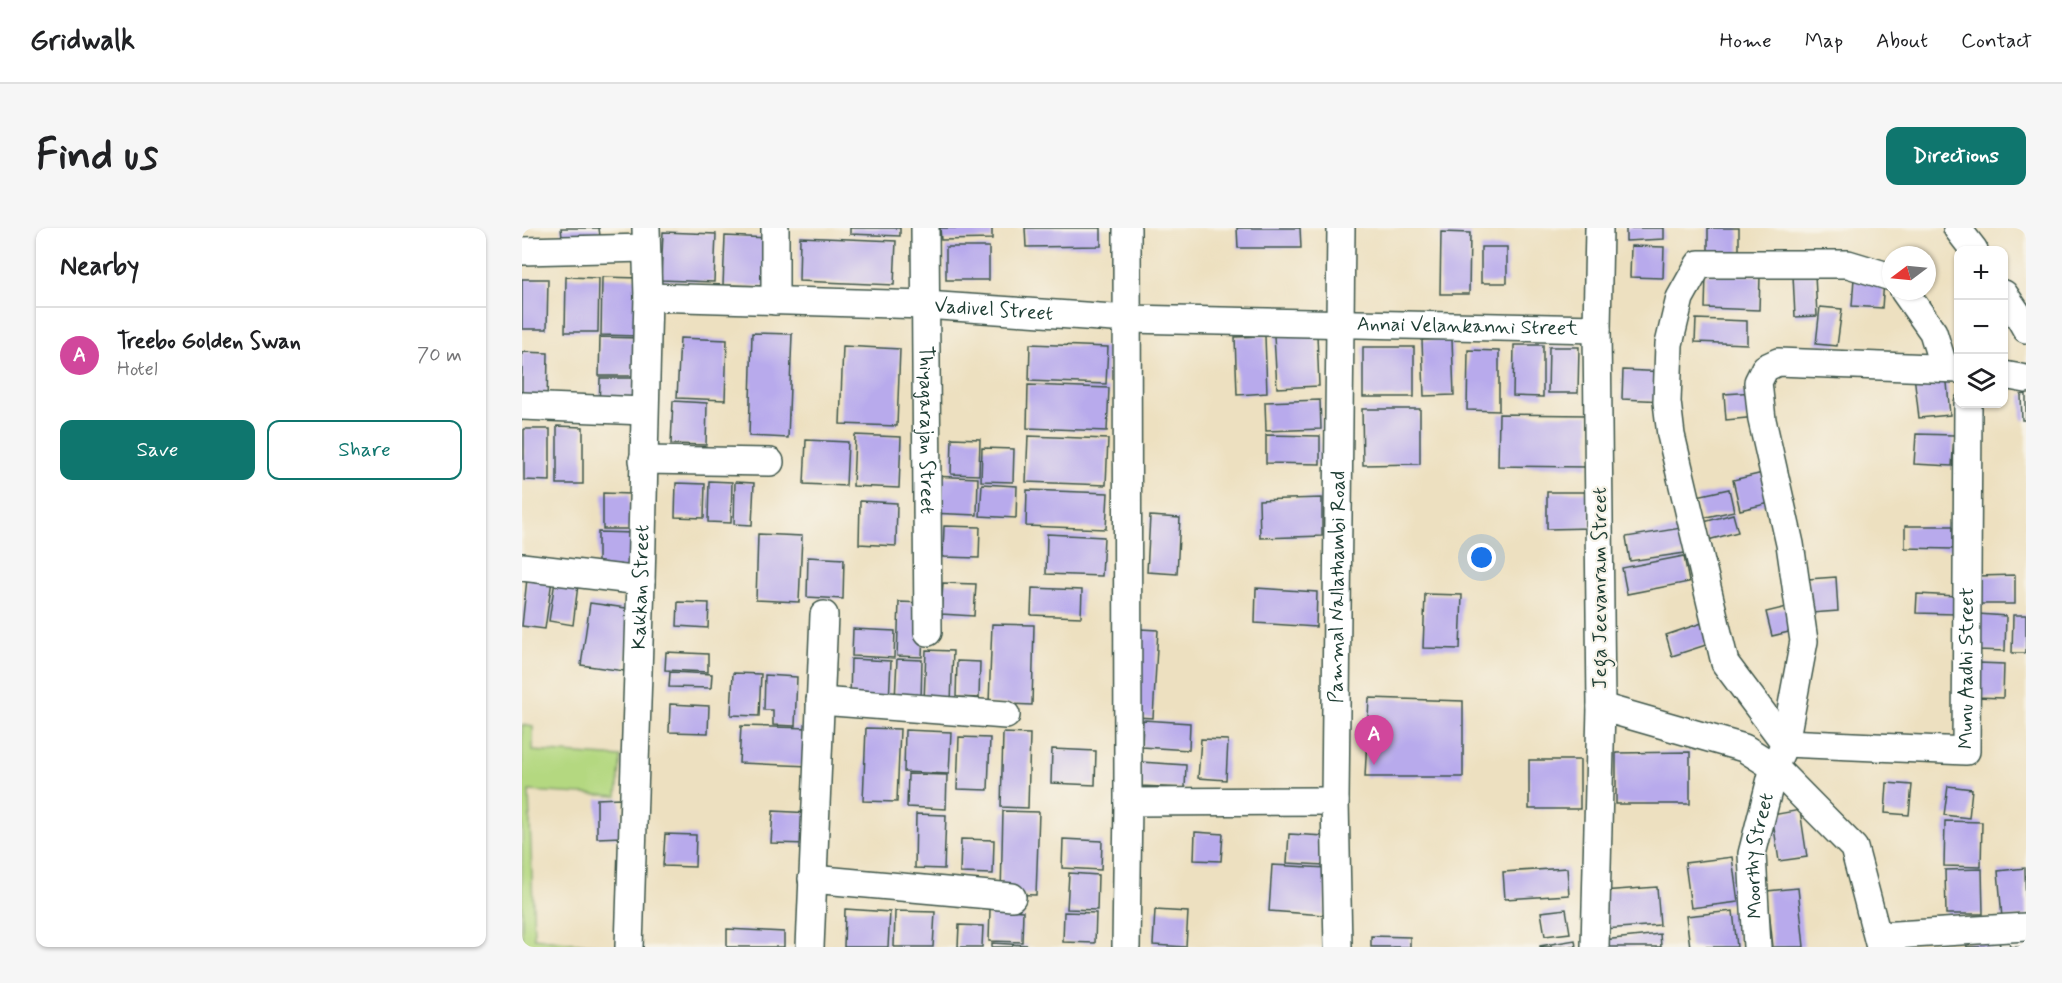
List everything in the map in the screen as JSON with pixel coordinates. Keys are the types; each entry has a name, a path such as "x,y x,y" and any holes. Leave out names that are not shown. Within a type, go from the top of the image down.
{"street":[{"path":"775,301 776,228"},
{"name":"Thiyagarajan Street","path":"925,228 928,632"},
{"path":"1126,947 1127,228"},
{"name":"Pammal Nallathambi Road","path":"1338,947 1335,801 1341,228"},
{"name":"Jega Jeevanram Street","path":"1595,947 1601,707 1599,228"},
{"path":"1957,228 1971,246"},
{"path":"522,250 646,238"},
{"name":"Kakkan Street","path":"629,947 642,581 648,297 646,238"},
{"path":"1882,274 1848,264 1699,264 1680,298 1669,344 1667,402 1671,435 1725,663 1779,755 1854,848 1880,941 2026,927"},
{"name":"Vadivel Street","path":"648,297 926,305 1128,319 1339,325"},
{"path":"2008,299 2026,329"},
{"path":"1910,300 1933,332 1951,368"},
{"name":"Annai Velankanni Street","path":"1339,325 1598,329"},
{"name":"Moorthy Street","path":"1757,947 1752,854 1779,755 1804,641 1790,544 1762,420 1758,382 1765,368 1779,362 1951,368"},
{"path":"2008,376 2026,379"},
{"path":"522,406 644,411"},
{"name":"Munu Aadhi Street","path":"1779,755 1966,752 1968,408"},
{"path":"643,460 770,462"},
{"path":"522,567 642,581"},
{"path":"810,947 824,615"},
{"path":"820,701 1006,715"},
{"path":"1601,707 1744,748 1779,755"},
{"path":"1128,802 1335,801"},
{"path":"812,879 1012,897"}],"green space":[{"path":"522,725 533,727 533,751 621,757 617,796 529,791 534,938 608,947 522,947"}],"building":[{"path":"561,228 599,228 600,236 562,237"},
{"path":"850,228 900,228 900,236 850,234"},
{"path":"940,228 992,228 992,239 941,240"},
{"path":"1025,228 1101,228 1101,246 1026,247"},
{"path":"1237,228 1300,228 1301,248 1238,248"},
{"path":"1626,228 1664,228 1664,239 1626,241"},
{"path":"1708,228 1739,228 1739,255 1708,255"},
{"path":"663,232 716,234 714,282 661,280"},
{"path":"1441,232 1470,233 1469,294 1440,294"},
{"path":"725,236 769,238 768,286 723,285"},
{"path":"800,237 896,241 894,285 799,281"},
{"path":"1631,246 1664,247 1663,278 1630,277"},
{"path":"946,247 989,247 989,280 946,280"},
{"path":"1481,247 1507,247 1507,283 1481,283"},
{"path":"1706,274 1760,276 1759,310 1705,308"},
{"path":"1815,274 1817,316 1795,317 1793,275"},
{"path":"566,277 599,278 598,332 565,332"},
{"path":"602,277 640,278 639,336 601,335"},
{"path":"1854,278 1882,280 1882,308 1852,306"},
{"path":"522,279 548,279 547,329 522,329"},
{"path":"1820,307 1842,309 1837,346 1816,344"},
{"path":"1696,319 1747,321 1747,344 1695,342"},
{"path":"752,333 792,334 788,438 749,436"},
{"path":"1317,334 1319,386 1277,388 1274,336"},
{"path":"1265,336 1267,393 1237,395 1235,337"},
{"path":"600,337 638,338 637,376 599,376"},
{"path":"680,338 727,340 725,400 677,398"},
{"path":"1452,339 1454,395 1424,396 1422,340"},
{"path":"1030,344 1108,347 1106,384 1029,381"},
{"path":"1514,345 1543,345 1543,397 1513,396"},
{"path":"843,346 900,349 897,426 840,424"},
{"path":"1363,347 1414,347 1414,397 1363,397"},
{"path":"1549,347 1579,347 1578,393 1548,393"},
{"path":"1468,350 1499,351 1499,411 1467,410"},
{"path":"522,352 548,353 547,405 522,405"},
{"path":"1623,370 1667,372 1665,401 1622,399"},
{"path":"1946,372 1950,415 1919,418 1914,375"},
{"path":"600,378 640,378 640,410 599,409"},
{"path":"1028,385 1109,388 1107,431 1027,428"},
{"path":"1755,392 1757,417 1726,420 1724,394"},
{"path":"2026,394 2026,420 2022,420 2021,395"},
{"path":"1320,400 1321,429 1266,431 1265,402"},
{"path":"673,401 707,403 706,445 671,444"},
{"path":"1362,409 1420,409 1420,464 1363,465"},
{"path":"1499,414 1589,415 1588,467 1498,466"},
{"path":"557,426 583,427 583,484 557,484"},
{"path":"524,429 550,429 550,481 524,480"},
{"path":"1916,434 1954,435 1952,466 1914,464"},
{"path":"855,435 901,437 899,488 853,486"},
{"path":"1266,435 1320,436 1320,464 1266,463"},
{"path":"1028,436 1108,439 1106,485 1026,482"},
{"path":"952,438 980,439 979,475 951,474"},
{"path":"806,440 848,442 846,486 804,484"},
{"path":"982,448 1014,449 1013,482 981,481"},
{"path":"1763,473 1770,503 1740,510 1733,480"},
{"path":"930,476 978,478 977,515 929,513"},
{"path":"709,481 732,482 731,523 708,522"},
{"path":"735,482 754,483 752,525 734,524"},
{"path":"676,483 705,484 704,518 675,517"},
{"path":"982,484 1017,486 1016,518 980,516"},
{"path":"1729,489 1734,511 1702,518 1697,496"},
{"path":"1027,490 1108,493 1106,529 1026,526"},
{"path":"1547,492 1591,492 1591,528 1547,529"},
{"path":"603,493 630,494 630,529 603,529"},
{"path":"1322,498 1322,536 1260,538 1259,500"},
{"path":"860,501 897,503 896,546 859,544"},
{"path":"1733,514 1738,532 1708,540 1704,522"},
{"path":"1150,516 1180,518 1177,574 1147,572"},
{"path":"944,526 980,527 979,558 943,557"},
{"path":"1905,526 1953,526 1953,549 1905,548"},
{"path":"1681,528 1685,553 1630,561 1626,537"},
{"path":"598,532 634,533 634,570 598,569"},
{"path":"758,534 802,536 799,602 756,600"},
{"path":"1047,534 1104,537 1102,576 1046,574"},
{"path":"1684,556 1689,582 1627,594 1622,568"},
{"path":"808,557 844,559 843,599 807,597"},
{"path":"528,569 553,573 545,629 522,626"},
{"path":"556,574 579,577 573,625 549,621"},
{"path":"2015,575 2015,604 1978,604 1978,576"},
{"path":"1836,577 1838,611 1811,613 1808,579"},
{"path":"943,583 976,584 974,616 941,614"},
{"path":"1032,588 1082,590 1081,617 1031,615"},
{"path":"1256,588 1317,592 1316,627 1255,623"},
{"path":"1425,594 1462,595 1460,649 1423,648"},
{"path":"1917,594 1957,596 1956,614 1916,613"},
{"path":"678,602 709,603 708,628 677,626"},
{"path":"899,602 924,603 922,657 897,656"},
{"path":"590,603 633,609 624,671 581,665"},
{"path":"1796,605 1801,629 1772,636 1766,612"},
{"path":"1978,614 2006,616 2005,651 1977,650"},
{"path":"2013,615 2026,615 2026,653 2012,653"},
{"path":"1705,622 1712,643 1672,656 1666,635"},
{"path":"992,624 1034,625 1032,705 989,703"},
{"path":"853,629 895,631 894,658 852,656"},
{"path":"1140,629 1158,630 1153,718 1136,717"},
{"path":"926,650 953,651 951,702 924,701"},
{"path":"666,652 708,654 708,672 665,670"},
{"path":"851,659 891,661 889,701 850,699"},
{"path":"897,659 922,660 921,701 895,700"},
{"path":"957,661 980,662 979,698 956,697"},
{"path":"1978,663 2004,664 2003,698 1976,697"},
{"path":"670,672 712,674 711,688 669,687"},
{"path":"733,673 761,674 759,716 731,715"},
{"path":"765,675 797,677 795,726 773,725 773,710 764,710"},
{"path":"1369,698 1463,701 1463,777 1365,777"},
{"path":"670,704 709,706 708,733 669,732"},
{"path":"1143,720 1190,723 1189,750 1142,747"},
{"path":"741,726 810,728 809,766 739,763"},
{"path":"866,728 900,729 897,802 863,801"},
{"path":"905,730 951,732 949,774 904,772"},
{"path":"1003,733 1030,734 1028,808 1001,807"},
{"path":"959,737 990,738 988,790 957,789"},
{"path":"1201,739 1228,740 1226,780 1198,778"},
{"path":"1052,749 1096,751 1095,785 1051,783"},
{"path":"1690,752 1690,804 1616,804 1616,753"},
{"path":"1529,760 1580,760 1580,809 1529,809"},
{"path":"1141,762 1186,765 1185,788 1140,786"},
{"path":"908,774 947,775 946,809 907,807"},
{"path":"1887,783 1912,785 1909,815 1885,813"},
{"path":"1948,786 1972,789 1969,818 1944,815"},
{"path":"620,798 622,837 597,838 597,799"},
{"path":"1800,810 1807,857 1779,861 1772,815"},
{"path":"773,811 811,813 810,844 771,843"},
{"path":"1003,811 1039,812 1036,895 1001,894"},
{"path":"916,814 946,815 944,869 915,868"},
{"path":"1945,821 1982,822 1981,867 1944,866"},
{"path":"1195,832 1223,834 1221,861 1194,860"},
{"path":"665,834 696,835 695,867 663,866"},
{"path":"1289,834 1325,836 1324,865 1287,863"},
{"path":"961,839 994,840 993,874 960,873"},
{"path":"1063,839 1102,841 1101,870 1062,868"},
{"path":"1732,857 1738,902 1691,908 1685,863"},
{"path":"1272,865 1327,868 1324,915 1269,911"},
{"path":"1567,868 1569,895 1505,899 1503,872"},
{"path":"2025,868 2026,916 2002,918 1998,871"},
{"path":"1982,869 1983,914 1946,914 1945,870"},
{"path":"1069,873 1098,875 1097,910 1067,909"},
{"path":"1657,887 1660,925 1604,929 1602,891"},
{"path":"1798,888 1804,947 1773,947 1767,891"},
{"path":"845,909 890,912 888,947 844,947"},
{"path":"990,909 1023,911 1022,942 989,941"},
{"path":"1566,909 1570,933 1545,936 1541,912"},
{"path":"1155,910 1188,912 1186,947 1153,945"},
{"path":"895,911 935,912 933,947 894,947"},
{"path":"1733,911 1737,947 1690,947 1686,916"},
{"path":"1064,912 1096,913 1095,943 1063,942"},
{"path":"959,925 983,926 982,947 958,947"},
{"path":"727,929 784,932 784,947 727,947"},
{"path":"1660,934 1661,947 1604,947 1603,940"},
{"path":"1371,936 1410,937 1410,947 1371,947"},
{"path":"2026,936 2026,947 2010,947 2008,938"},
{"path":"1575,940 1576,947 1540,947 1540,946"},
{"path":"1999,940 2000,947 1967,947 1966,943"},
{"path":"992,943 1027,945 1026,947 992,947"}],"place":[{"name":"Treebo Golden Swan","path":"1374,765"}]}
